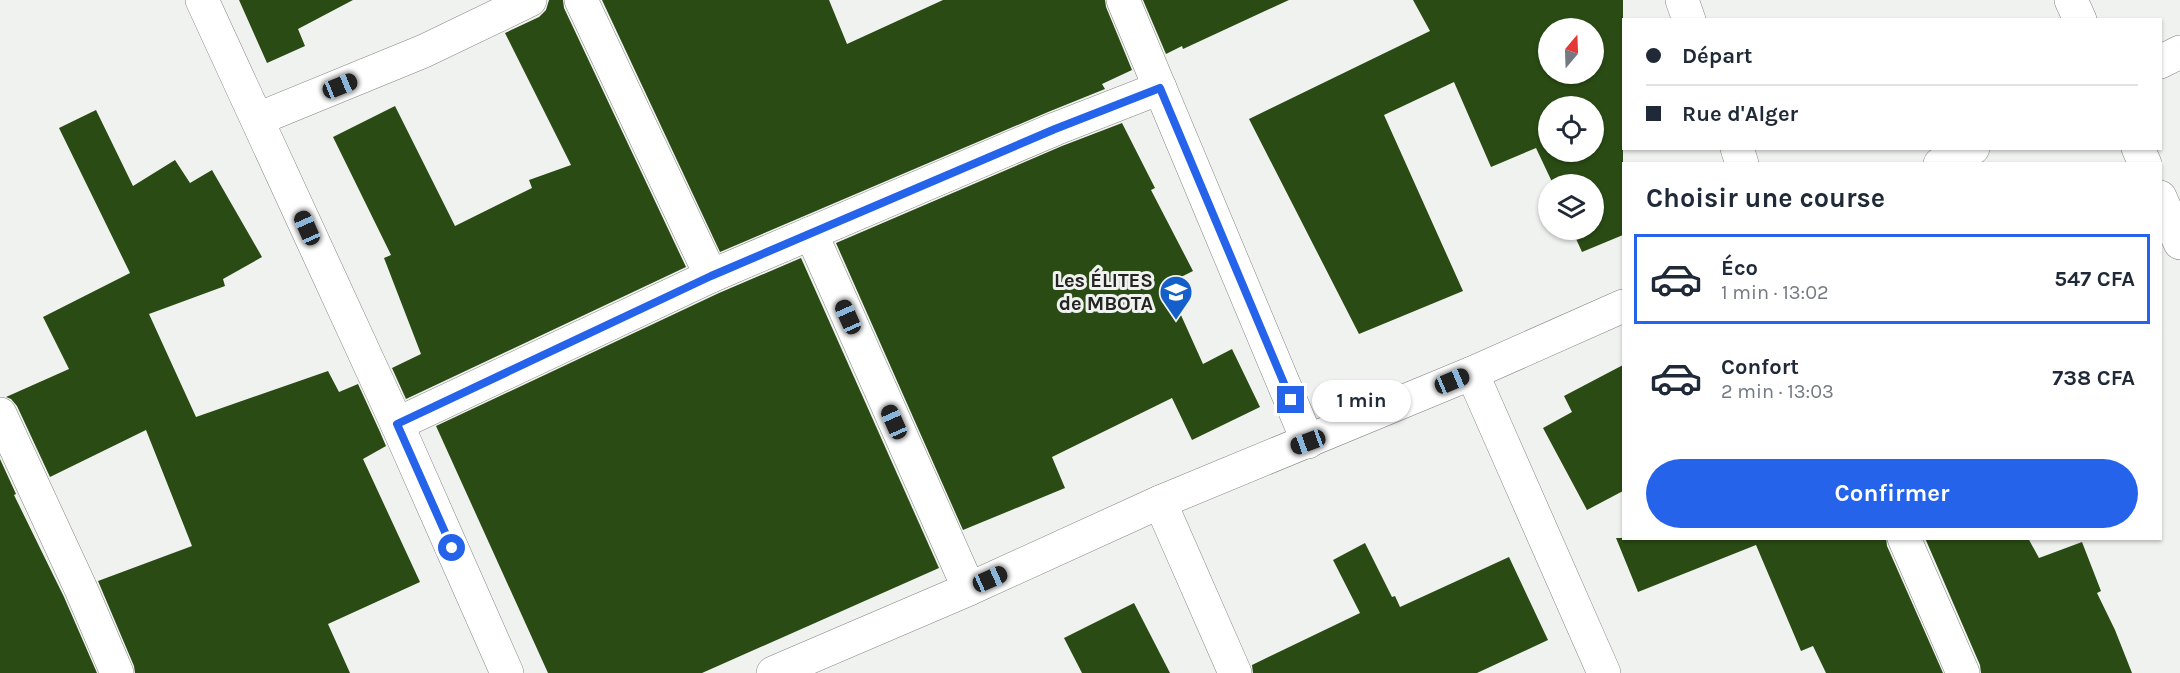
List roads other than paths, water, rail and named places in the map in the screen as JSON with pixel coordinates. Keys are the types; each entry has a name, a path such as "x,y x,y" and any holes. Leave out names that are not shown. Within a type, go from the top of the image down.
{"street":[{"path":"202,0 397,424 507,673"},
{"path":"258,119 424,51 530,0"},
{"path":"581,0 711,276"},
{"path":"1123,0 1308,442"},
{"path":"1682,0 1688,18"},
{"path":"2071,0 2079,18"},
{"path":"2162,61 2180,52"},
{"path":"397,424 711,276 1055,129 1160,88"},
{"path":"1944,162 1969,150"},
{"path":"2162,202 2180,243"},
{"path":"811,233 969,589"},
{"path":"773,673 969,589 1160,502 1472,373 1622,306"},
{"path":"1472,373 1604,673"},
{"path":"0,414 117,673"},
{"path":"1160,502 1234,673"},
{"path":"1905,540 1964,673"}],"place":[{"name":"Les ÉLITES de MBOTA","path":"1176,321"}]}
